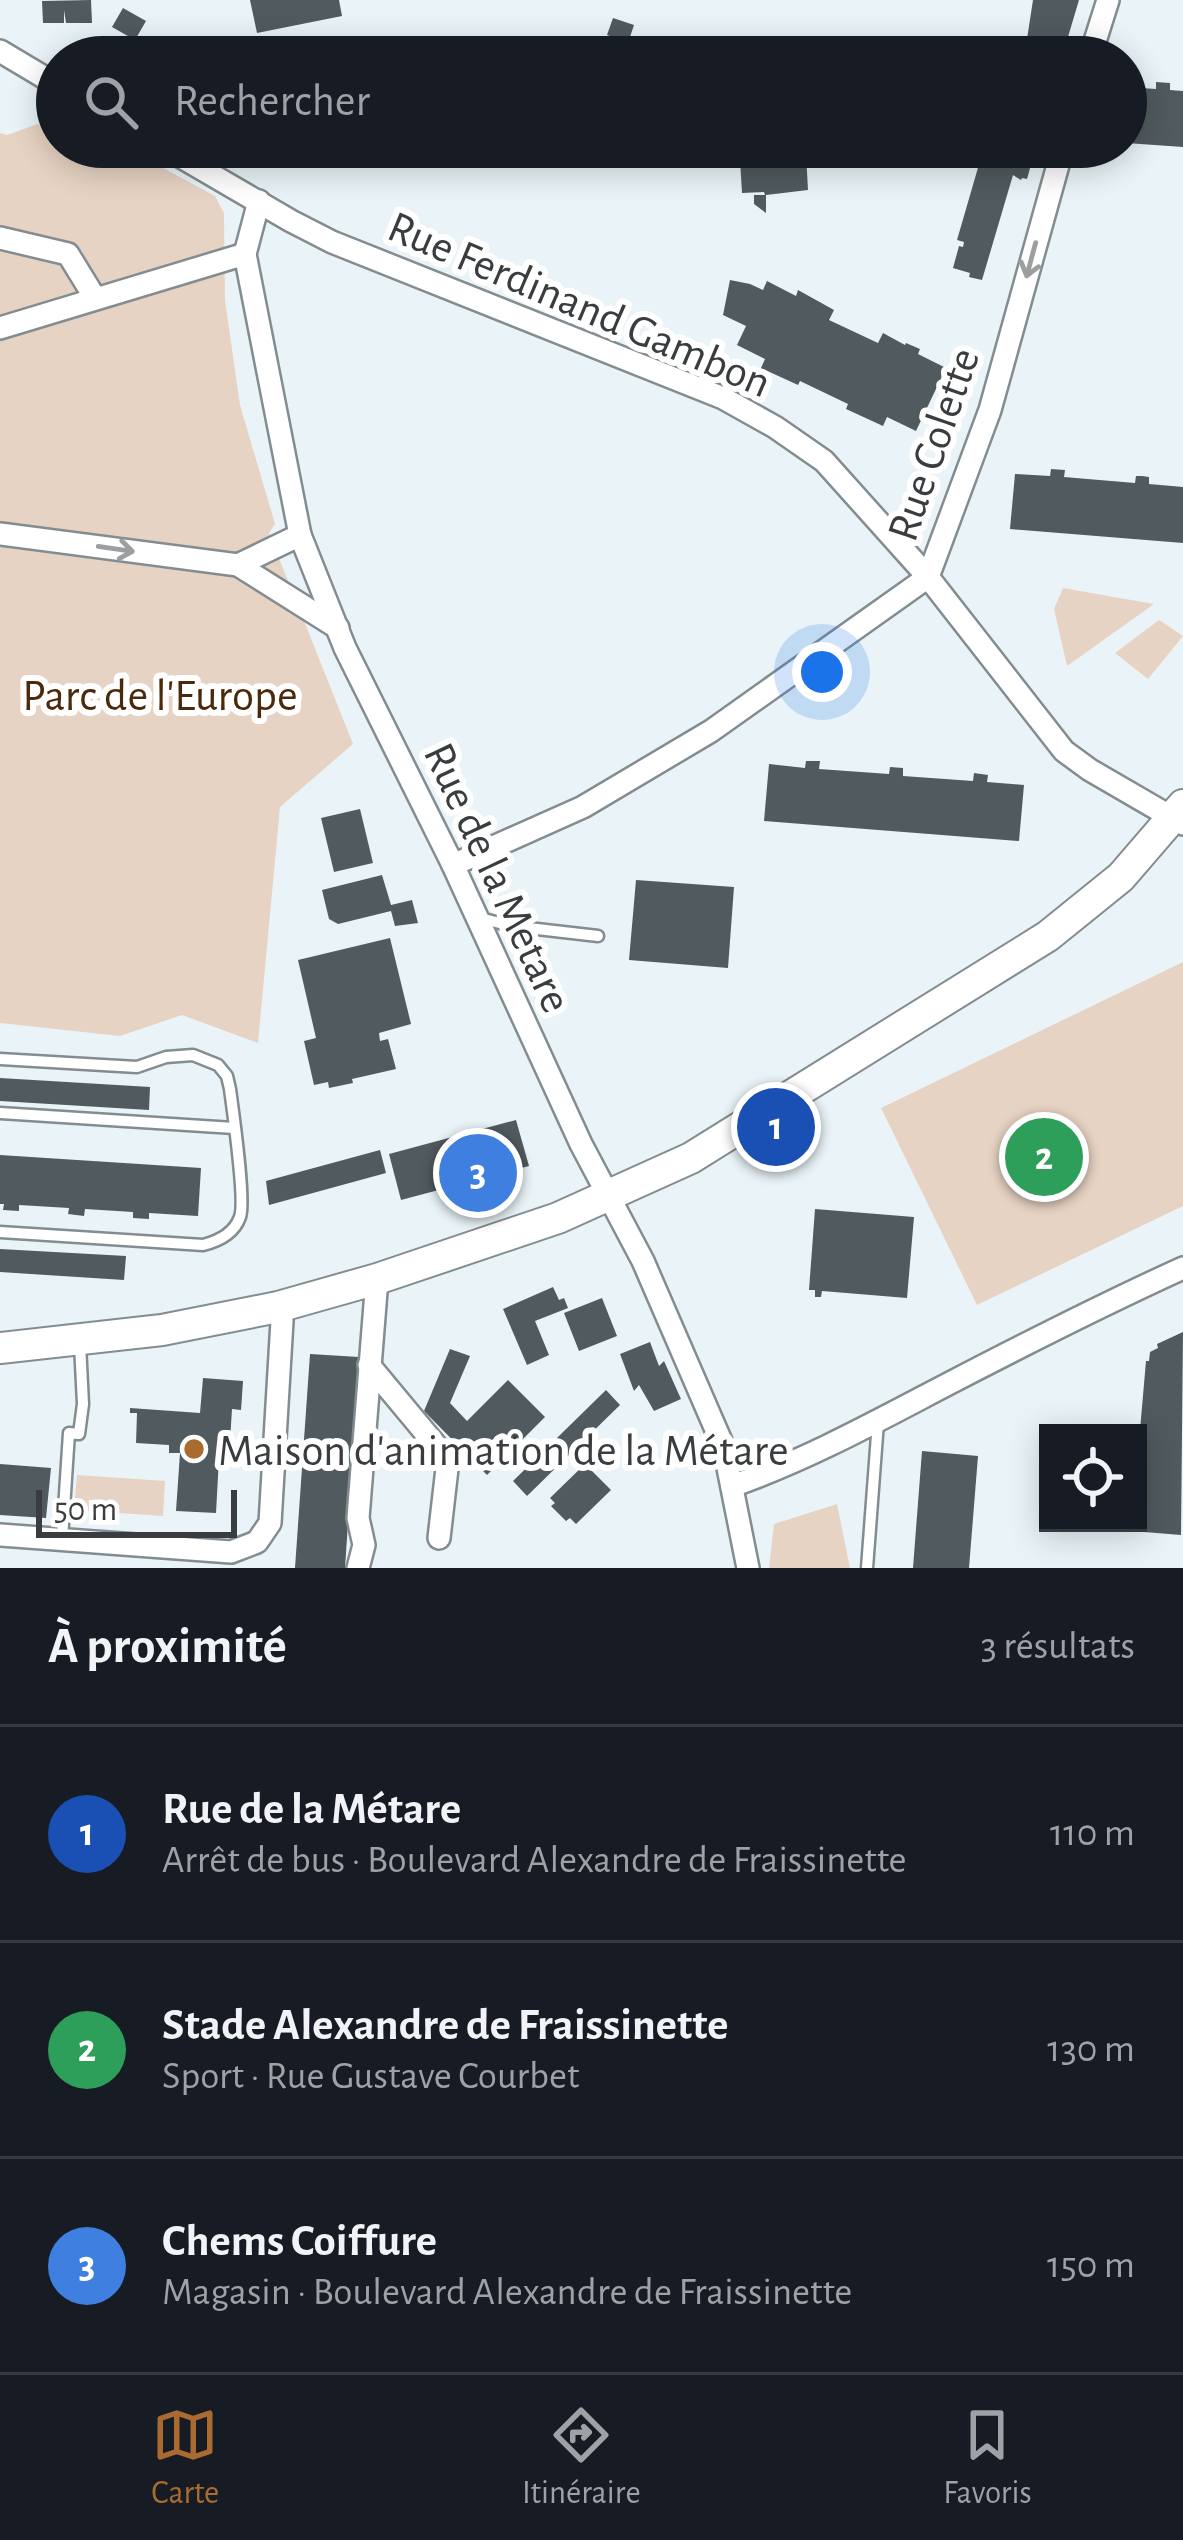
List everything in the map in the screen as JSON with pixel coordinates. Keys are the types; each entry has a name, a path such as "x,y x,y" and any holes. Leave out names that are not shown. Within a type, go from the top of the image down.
{"street":[{"path":"1097,36 1108,0"},
{"path":"0,51 36,72"},
{"name":"Rue Ferdinand Gambon","path":"201,168 332,242 723,398 775,427 824,461 928,577 1064,751 1090,770 1180,815"},
{"name":"Rue Colette","path":"453,865 583,806 711,731 928,577 990,410 1057,168"},
{"name":"Rue de la Metare","path":"259,201 245,254 300,535 338,628 607,1196 643,1261 724,1448 748,1568"},
{"path":"0,238 68,254 95,298"},
{"path":"0,328 245,254"},
{"path":"0,534 238,566 338,628"},
{"path":"238,566 300,535"},
{"path":"0,1348 185,1327 278,1307 377,1280 558,1218 607,1196 691,1158 1048,936 1121,877 1180,815"},
{"path":"732,1486 879,1420 1183,1268"},
{"path":"358,1568 364,1545 358,1518 377,1280"},
{"path":"0,1535 231,1552 257,1542 269,1523 282,1321 278,1307"},
{"path":"368,1365 448,1460 439,1538"},
{"path":"231,1552 250,1568"}],"lane":[{"path":"477,917 511,926 598,936"},
{"path":"0,1059 136,1067 166,1057 193,1055 218,1065 226,1076 243,1209 234,1228 202,1245 0,1232"},
{"path":"0,1113 234,1128"},
{"path":"62,1539 70,1432 79,1434 82,1404 80,1341"},
{"path":"867,1568 879,1420"}],"green space":[{"name":"Parc de l'Europe","path":"36,125 36,168 163,168 215,196 224,213 225,300 240,405 275,524 269,533 353,744 280,807 258,1043 182,1015 120,1036 0,1023 0,133"},
{"path":"1063,588 1154,604 1067,666 1054,609"},
{"path":"1159,620 1183,636 1148,679 1115,653"},
{"path":"1183,962 1183,1206 977,1305 881,1108"},
{"path":"77,1475 165,1481 163,1516 74,1510"},
{"path":"837,1504 850,1568 769,1568 774,1524"}],"building":[{"path":"91,0 92,23 66,23 64,10 64,23 43,23 42,1"},
{"path":"250,0 339,0 342,16 257,33"},
{"path":"1033,0 1079,0 1068,36 1027,36"},
{"path":"123,8 146,21 137,36 112,27"},
{"path":"613,18 634,25 630,36 607,35"},
{"path":"1156,82 1170,83 1170,90 1183,91 1183,147 1147,144 1147,88 1156,89"},
{"path":"740,168 807,168 808,190 766,195 766,213 754,204 754,195 764,192 742,193"},
{"path":"978,168 1030,168 1027,179 1013,175 982,280 953,268 964,242 957,240"},
{"path":"730,280 763,290 767,281 796,296 798,290 834,310 829,320 878,343 883,333 920,349 918,354 946,368 916,431 887,417 883,426 800,381 798,385 761,368 765,359 737,345 746,326 723,315"},
{"path":"1051,469 1065,470 1064,477 1135,483 1136,476 1142,476 1149,477 1149,484 1183,487 1183,543 1010,529 1015,474 1050,476"},
{"path":"806,761 820,761 819,769 889,774 890,767 903,768 903,776 973,781 974,773 988,775 987,782 1024,785 1019,841 764,821 769,764 805,768"},
{"path":"360,809 373,863 334,872 321,818"},
{"path":"382,875 391,905 412,900 418,923 395,926 391,911 338,924 329,919 322,890"},
{"path":"636,880 734,887 728,968 629,960"},
{"path":"390,938 411,1024 379,1033 380,1041 388,1039 396,1069 329,1088 328,1082 314,1085 304,1041 316,1038 298,960"},
{"path":"0,1078 150,1087 149,1110 0,1101"},
{"path":"516,1120 529,1166 401,1200 389,1154"},
{"path":"380,1150 386,1173 269,1205 266,1181"},
{"path":"0,1155 201,1168 198,1216 149,1213 149,1219 133,1218 133,1212 85,1209 84,1216 68,1214 69,1208 19,1205 19,1211 3,1210"},
{"path":"815,1209 914,1217 907,1298 822,1291 821,1297 815,1297 815,1290 809,1290"},
{"path":"0,1249 126,1256 124,1280 0,1272"},
{"path":"553,1287 568,1308 535,1321 549,1355 527,1365 503,1309"},
{"path":"602,1298 617,1336 579,1351 564,1313"},
{"path":"1183,1332 1181,1535 1144,1532 1147,1424 1141,1424 1146,1361 1157,1344"},
{"path":"650,1342 681,1399 654,1411 639,1385 634,1391 620,1354"},
{"path":"450,1349 470,1356 450,1403 467,1421 508,1380 545,1417 487,1475 424,1411"},
{"path":"310,1354 359,1357 345,1568 295,1568"},
{"name":"Maison d'animation de la Métare","path":"203,1378 243,1381 241,1410 232,1409 230,1441 220,1440 216,1513 176,1511 180,1453 169,1453 169,1445 136,1443 137,1413 130,1413 130,1408 200,1413"},
{"path":"606,1390 620,1405 527,1496 513,1481"},
{"path":"922,1451 978,1456 969,1568 913,1568"},
{"path":"0,1464 51,1468 46,1518 0,1515"},
{"path":"585,1464 611,1490 576,1524 551,1506 555,1503 550,1498"}],"place":[{"name":"Rue de la Métare","path":"776,1127"},
{"name":"Stade Alexandre de Fraissinette","path":"1044,1157"},
{"name":"Chems Coiffure","path":"478,1173"},
{"name":"Maison d'animation de la Métare","path":"194,1449"}]}
